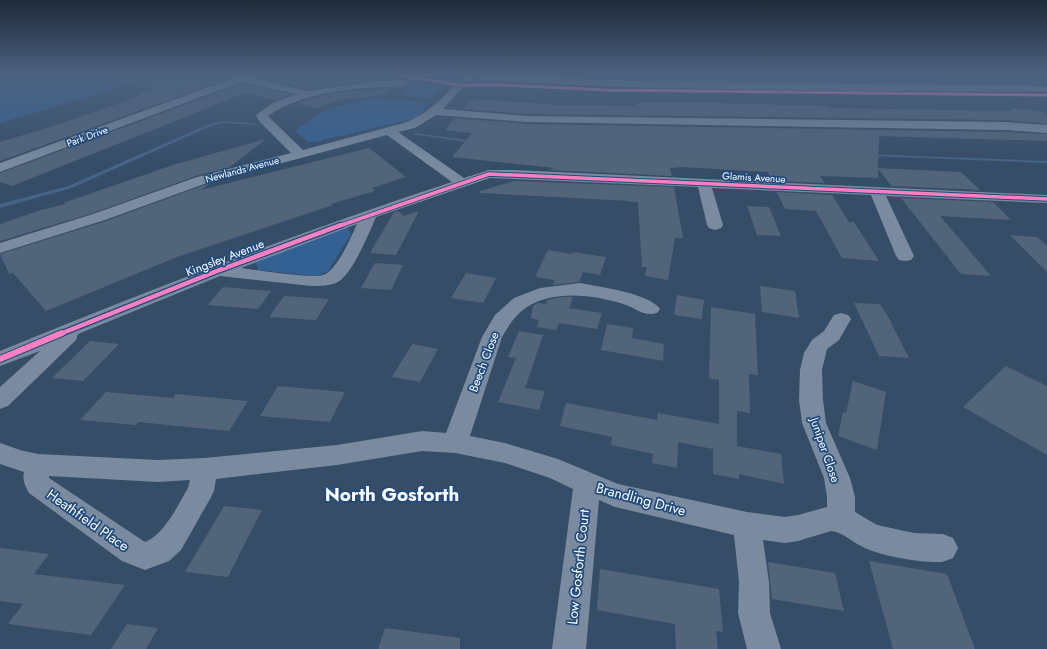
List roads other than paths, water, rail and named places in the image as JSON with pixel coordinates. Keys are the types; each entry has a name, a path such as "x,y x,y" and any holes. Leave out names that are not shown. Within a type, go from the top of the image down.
{"street":[{"name":"Park Drive","path":"0,168 173,104"},
{"path":"279,104 269,109 262,115 263,119 300,154"},
{"name":"Newlands Avenue","path":"0,248 99,217 202,180 422,121 435,112 442,104"},
{"path":"435,112 571,120 1006,126 1047,129"},
{"path":"389,131 461,182"},
{"name":"Glamis Avenue","path":"461,182 489,174 513,174 1047,199"},
{"name":"Kingsley Avenue","path":"0,359 217,271 461,182"},
{"path":"704,184 716,225"},
{"path":"876,191 883,203 892,229 905,256"},
{"path":"1031,199 1047,213"},
{"path":"217,271 308,281 330,280 341,270 370,214"},
{"name":"Beech Close","path":"455,443 492,337 502,320 521,302 547,292 580,289 614,294 650,308"},
{"name":"Juniper Close","path":"841,319 832,335 819,345 814,353 811,370 811,400 814,423 837,478 841,497 841,519"},
{"path":"0,400 79,326"},
{"name":"Brandling Drive","path":"205,469 338,455 422,441 455,443 505,453 558,470 615,495 747,525 785,530 798,528 831,518 841,519"},
{"path":"0,454 16,460 38,465 158,471 205,469"},
{"name":"Heathfield Place","path":"38,465 36,477 38,485 132,551 145,556 159,551 170,541 201,490 205,469"},
{"name":"Low Gosforth Court","path":"569,649 587,484"},
{"path":"841,519 872,537 914,547 943,548"},
{"path":"747,525 754,582 754,613 764,649"}],"waterway":[{"path":"0,206 70,187 210,125 224,122 254,124"},
{"path":"417,134 473,142"},
{"path":"869,155 1047,162"}],"district":[{"name":"North Gosforth","path":"392,494"}]}
